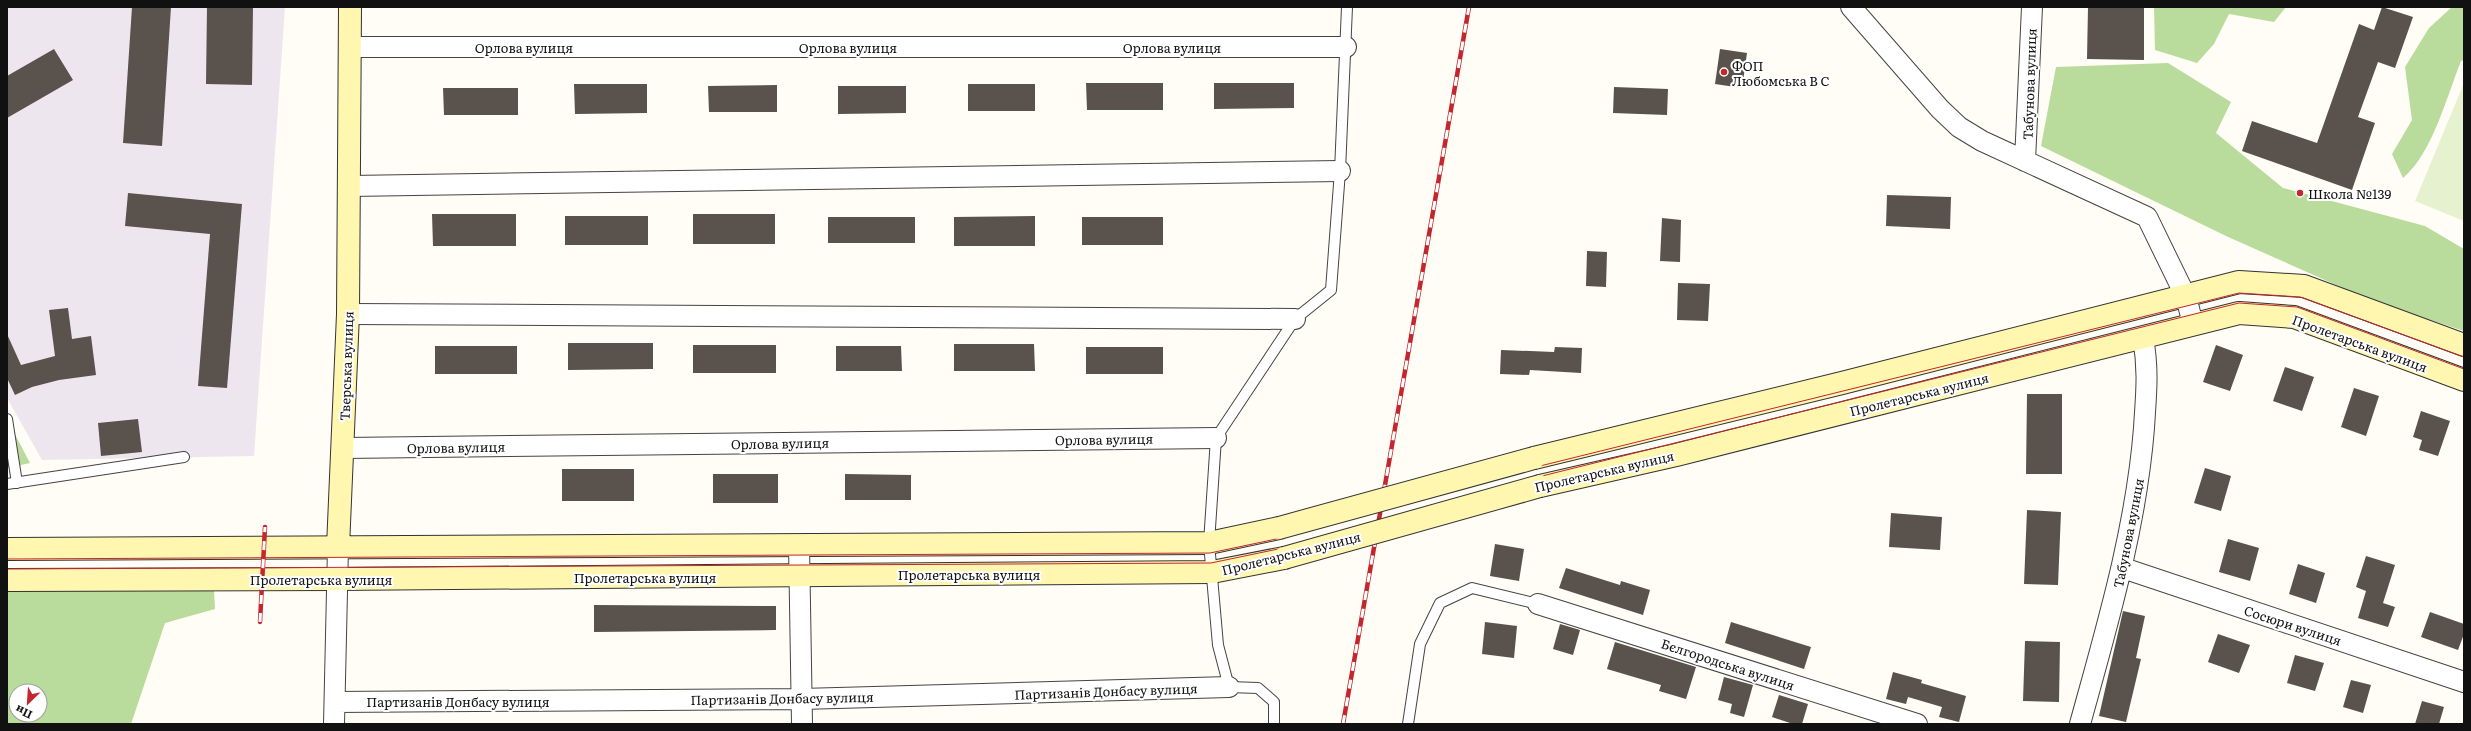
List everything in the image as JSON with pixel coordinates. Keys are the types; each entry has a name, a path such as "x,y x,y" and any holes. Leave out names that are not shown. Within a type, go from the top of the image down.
{"main road":[{"name":"Тверська вулиця","path":"338,548 344,448 348,314 350,7"},
{"name":"Пролетарська вулиця","path":"7,549 1209,543 1279,528 1534,458 2186,297 2239,282 2304,286 2464,345"},
{"name":"Пролетарська вулиця","path":"7,580 800,576 1212,572 1284,558 1540,486 1676,455 2239,313 2294,317 2464,380"}],"street":[{"path":"1851,7 1959,127 1982,141 2147,217 2186,297 2193,324"},
{"name":"Табунова вулиця","path":"2026,161 2032,7"},
{"name":"Орлова вулиця","path":"350,47 1346,46"},
{"path":"350,186 1340,171"},
{"path":"348,314 1295,319"},
{"name":"Табунова вулиця","path":"2080,724 2123,568 2141,467 2148,366 2143,338"},
{"name":"Орлова вулиця","path":"344,448 1216,438"},
{"path":"799,545 802,724"},
{"name":"Тверська вулиця","path":"334,724 338,548"},
{"name":"Сосюри вулиця","path":"2123,568 2464,682"},
{"name":"Бєлгородська вулиця","path":"1538,604 1917,724"},
{"name":"Партизанів Донбасу вулиця","path":"335,702 801,699 1229,687"}],"lane":[{"path":"1274,724 1274,702 1258,688 1229,687 1218,645 1209,543 1216,438 1295,319 1332,290 1340,171 1347,7"},
{"path":"7,419 12,484 184,457"},
{"path":"1408,724 1420,644 1440,603 1472,588 1538,604"}],"shaded area":[{"path":"7,7 285,7 254,456 42,460 7,398"}],"green space":[{"path":"2154,7 2286,7 2274,22 2229,14 2214,44 2197,63 2155,50"},
{"path":"2452,7 2464,7 2464,60 2461,61 2438,124 2430,140 2413,168 2403,178 2392,154 2412,120 2405,67 2429,28"},
{"path":"2168,63 2231,102 2216,133 2283,188 2425,226 2464,249 2464,331 2372,301 2226,236 2041,146 2056,67"},
{"path":"2464,83 2464,221 2415,201"},
{"path":"7,419 30,463 7,468"},
{"path":"7,589 214,590 215,609 165,623 131,724 7,724"}],"building":[{"path":"132,7 171,7 162,146 123,143"},
{"path":"207,7 253,7 252,85 206,84"},
{"path":"2088,7 2144,7 2144,60 2087,59"},
{"path":"2382,7 2413,17 2395,68 2378,62 2358,117 2375,123 2352,190 2242,151 2252,121 2317,143 2359,24 2374,30"},
{"path":"54,49 73,80 7,118 7,76"},
{"path":"1720,49 1747,53 1742,88 1715,84"},
{"path":"1086,83 1163,83 1163,110 1087,110"},
{"path":"1214,83 1294,83 1294,108 1214,109"},
{"path":"574,84 647,84 647,113 575,114"},
{"path":"968,84 1035,84 1035,111 968,111"},
{"path":"777,85 777,112 709,112 708,86"},
{"path":"838,86 906,86 906,113 838,114"},
{"path":"1614,87 1668,89 1667,115 1613,113"},
{"path":"443,88 518,88 518,115 444,115"},
{"path":"128,193 242,204 227,388 198,386 210,234 125,226"},
{"path":"1887,195 1951,197 1950,229 1886,226"},
{"path":"432,214 516,214 516,246 433,246"},
{"path":"693,214 775,214 775,244 693,244"},
{"path":"565,216 648,216 648,245 565,245"},
{"path":"1035,216 1035,246 954,246 954,217"},
{"path":"828,217 915,217 915,243 828,243"},
{"path":"1082,217 1163,217 1163,245 1082,245"},
{"path":"1662,218 1681,220 1680,262 1660,261"},
{"path":"1587,251 1607,252 1606,287 1586,286"},
{"path":"1678,283 1710,284 1708,321 1677,320"},
{"path":"68,308 72,339 91,336 96,375 59,380 32,387 15,395 7,378 7,334 21,365 55,356 49,310"},
{"path":"568,343 653,343 653,369 568,370"},
{"path":"954,344 1034,344 1035,371 954,371"},
{"path":"693,345 776,345 776,373 693,373"},
{"path":"2216,345 2243,355 2230,391 2203,382"},
{"path":"435,346 517,346 517,374 435,374"},
{"path":"836,346 901,346 902,371 836,371"},
{"path":"1086,347 1163,347 1163,374 1086,374"},
{"path":"1555,347 1582,348 1581,373 1530,370 1529,375 1500,374 1501,350 1554,352"},
{"path":"2285,367 2314,377 2302,411 2273,401"},
{"path":"2354,388 2379,396 2366,436 2341,427"},
{"path":"2027,394 2062,394 2062,474 2026,474"},
{"path":"2421,411 2450,421 2438,456 2419,450 2422,440 2413,437"},
{"path":"138,419 142,452 101,456 98,423"},
{"path":"2205,468 2231,476 2221,511 2194,503"},
{"path":"562,469 634,469 634,501 562,501"},
{"path":"713,474 778,474 778,503 713,503"},
{"path":"845,474 911,475 911,500 845,500"},
{"path":"2027,510 2061,512 2058,585 2024,584"},
{"path":"1891,513 1942,517 1940,550 1889,547"},
{"path":"2228,539 2259,548 2250,581 2219,572"},
{"path":"1495,544 1524,549 1519,581 1490,576"},
{"path":"2366,556 2395,565 2383,603 2395,607 2388,627 2358,618 2366,591 2356,587"},
{"path":"2298,564 2325,573 2316,603 2289,594"},
{"path":"1566,568 1620,585 1621,581 1650,590 1643,615 1559,588"},
{"path":"594,605 776,606 776,630 594,632"},
{"path":"2123,611 2145,616 2136,658 2141,659 2126,722 2099,716"},
{"path":"2430,612 2464,624 2464,634 2458,650 2421,637"},
{"path":"1485,622 1517,626 1514,658 1482,654"},
{"path":"1731,622 1811,647 1804,669 1725,643"},
{"path":"1560,624 1580,630 1573,655 1553,649"},
{"path":"2218,634 2250,645 2239,673 2208,662"},
{"path":"2025,641 2060,642 2059,702 2023,701"},
{"path":"1615,642 1696,667 1686,699 1659,691 1661,685 1607,669"},
{"path":"2295,655 2324,663 2315,691 2287,683"},
{"path":"1893,672 1922,680 1921,683 1966,696 1959,722 1939,717 1942,707 1908,697 1906,704 1886,699"},
{"path":"1724,677 1753,685 1744,717 1730,713 1732,704 1718,700"},
{"path":"2351,680 2371,685 2363,713 2343,707"},
{"path":"1779,695 1808,704 1802,724 1793,724 1772,717"},
{"path":"2422,701 2444,707 2439,724 2415,724"}],"tram line":[{"path":"7,559 1210,553 1281,538 1536,467 2239,293 2300,297 2464,357"},
{"path":"7,569 1211,563 1283,548 1538,477 2239,303 2297,307 2464,369"}],"railway":[{"path":"1343,724 1469,7"},
{"path":"260,622 265,527"}],"place":[{"name":"ФОП Любомська В С","path":"1724,72"},
{"name":"Школа №139","path":"2300,193"}]}
